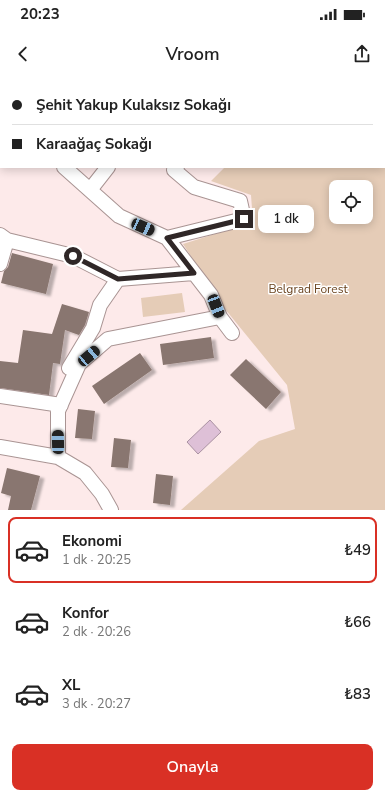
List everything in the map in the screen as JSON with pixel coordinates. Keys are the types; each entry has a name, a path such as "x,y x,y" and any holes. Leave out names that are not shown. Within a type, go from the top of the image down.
{"street":[{"path":"65,168 119,216 167,238 211,295 220,317 232,333"},
{"path":"90,190 107,168"},
{"path":"167,238 244,219 240,202 194,187 174,170 176,168"},
{"path":"0,264 3,238 73,256 118,279 194,273"},
{"path":"58,457 57,405 71,364 93,328 100,305 118,279"},
{"path":"57,405 79,364 108,339 220,317"},
{"path":"0,396 57,405"},
{"path":"0,447 58,457 85,473 102,494 111,510"}],"green space":[{"name":"Belgrad Forest","path":"224,168 385,168 385,510 181,510 259,441 295,429 287,385 225,309 183,244 253,222 251,195 211,181"},
{"path":"182,293 185,312 143,317 141,298"}],"shaded area":[{"path":"210,420 221,432 198,454 187,442"}],"building":[{"path":"12,253 53,264 46,294 1,283 4,271 8,267"},
{"path":"62,304 89,312 85,325 79,335 65,330 60,364 53,363 49,395 0,388 0,361 18,363 23,330 52,334"},
{"path":"211,337 214,358 163,365 160,344"},
{"path":"140,353 152,370 104,404 92,386"},
{"path":"246,359 281,392 266,409 230,375"},
{"path":"78,409 95,411 92,439 75,438"},
{"path":"114,438 131,440 128,468 111,467"},
{"path":"7,468 40,476 31,510 8,510 11,496 1,493"},
{"path":"156,474 173,476 170,505 153,503"}],"route":[{"path":"73,256 118,279 194,273 167,238 244,219"}]}
